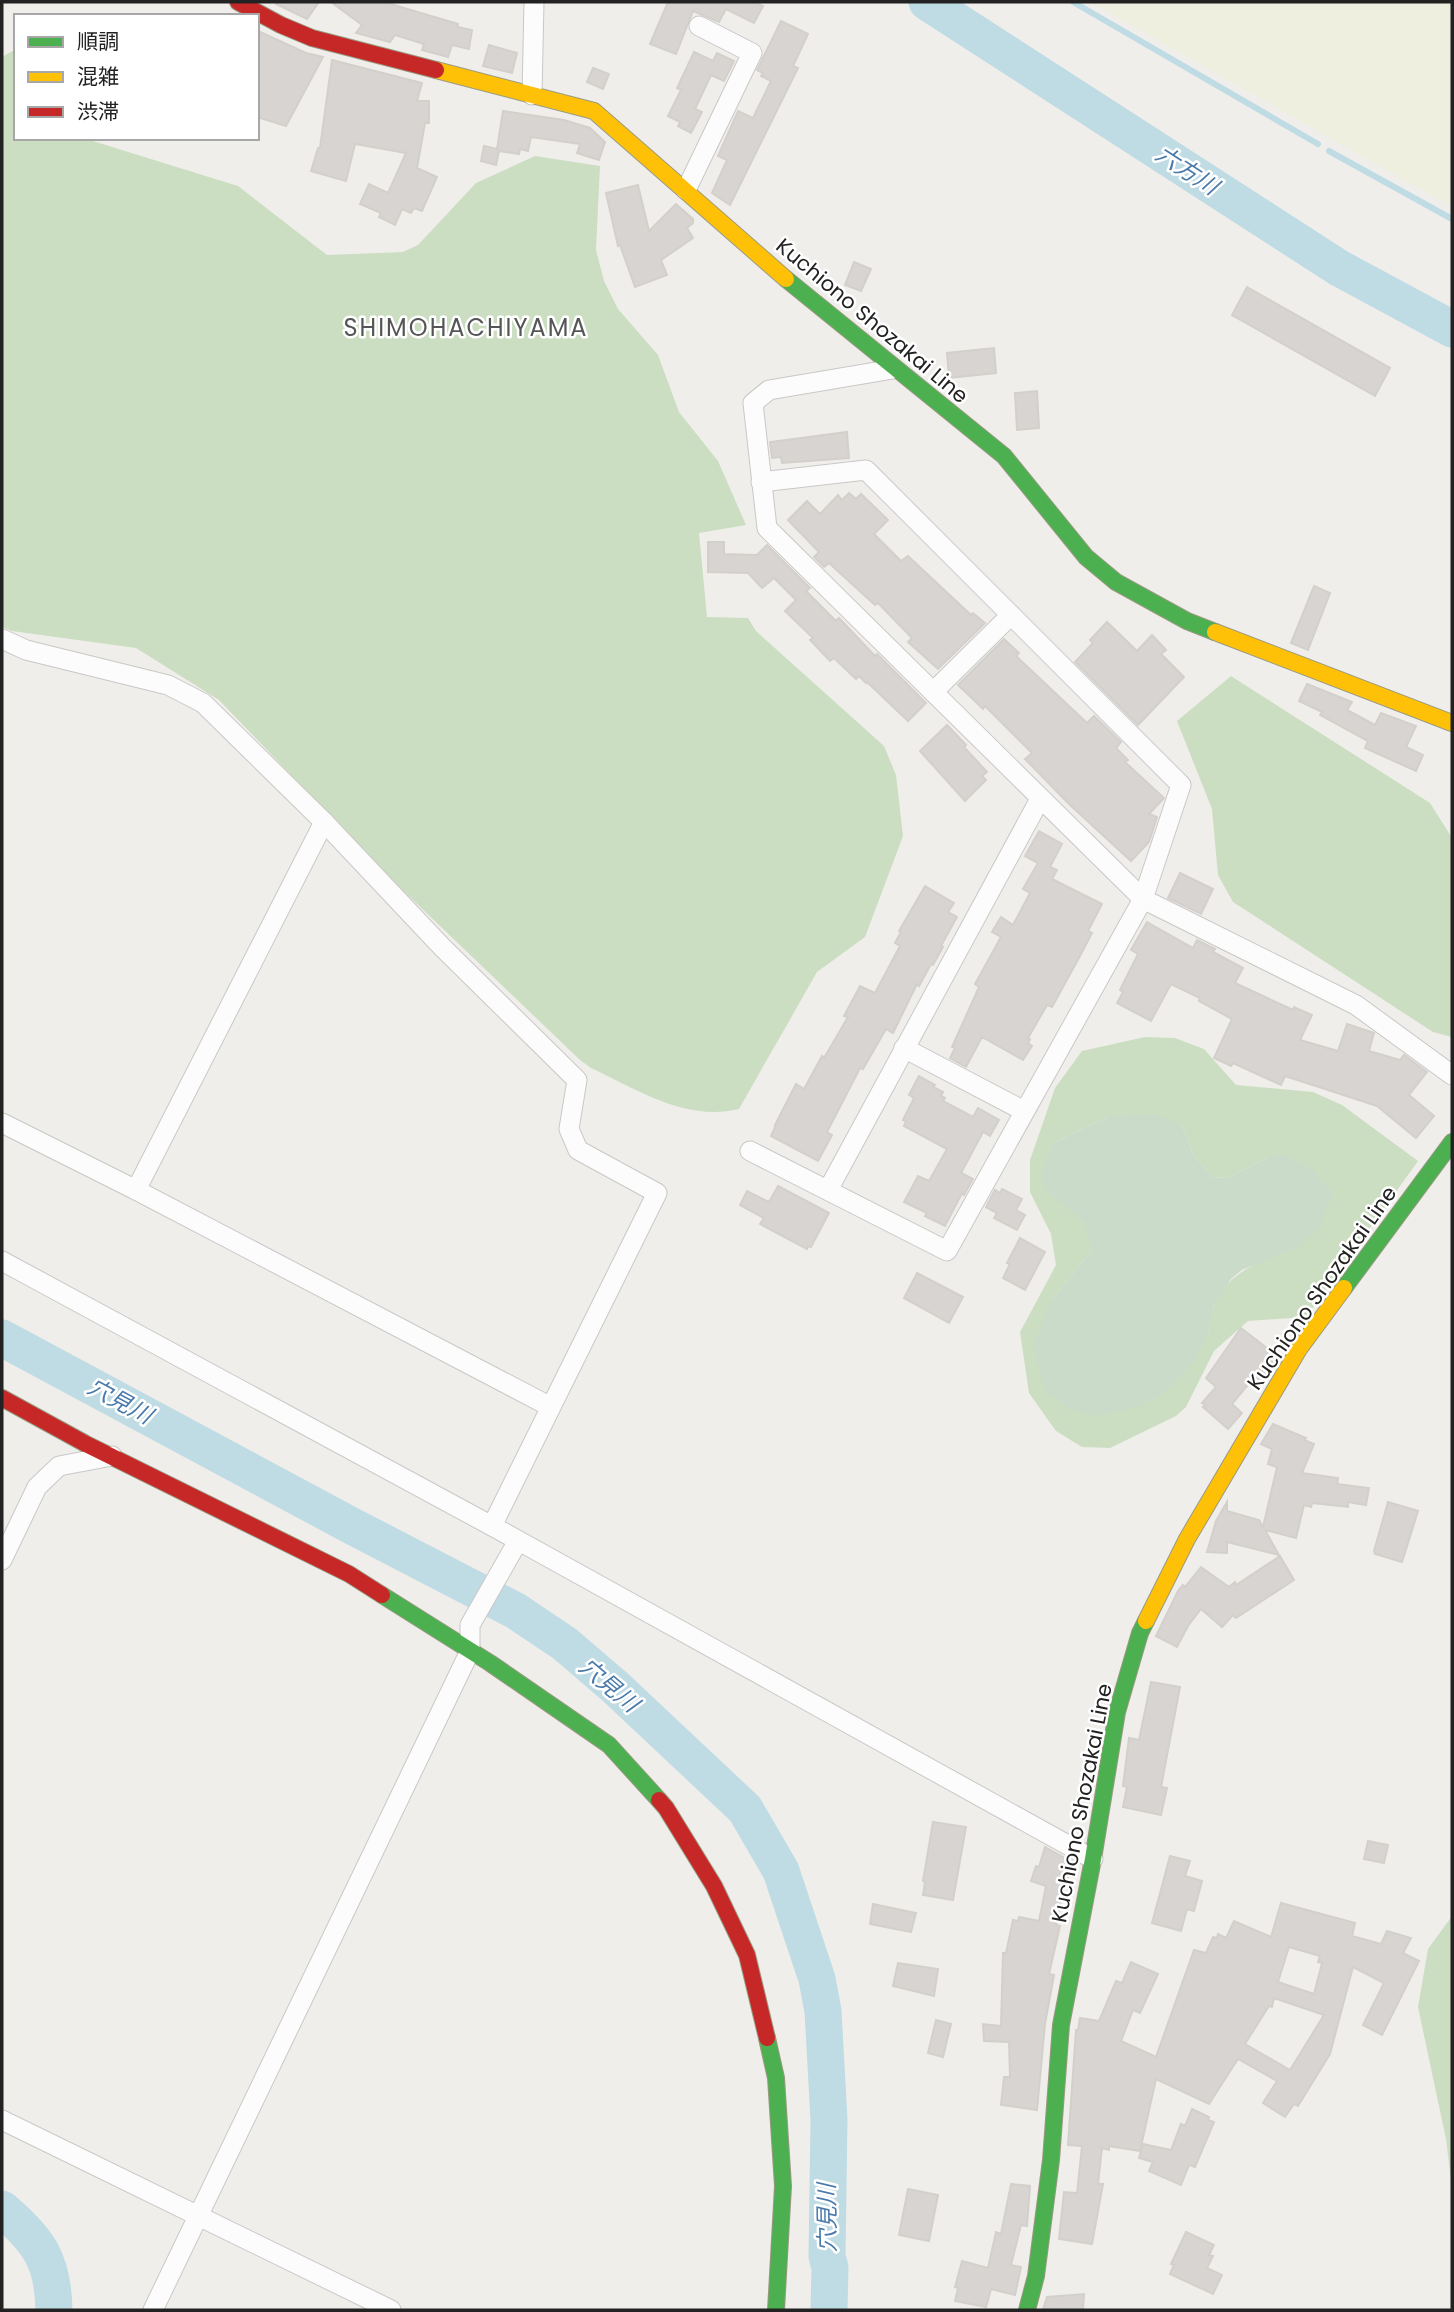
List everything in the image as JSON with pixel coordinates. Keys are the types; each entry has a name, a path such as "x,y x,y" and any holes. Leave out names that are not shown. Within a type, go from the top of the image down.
{"main road":[{"name":"Kuchiono Shozakai Line","path":"238,2 312,38 594,111 806,297 1004,456 1086,557 1116,582 1187,621 1452,723"},
{"name":"Kuchiono Shozakai Line","path":"1027,2310 1036,2276 1051,2160 1061,2025 1093,1859 1117,1712 1140,1633 1187,1539 1299,1349 1452,1142"},
{"path":"2,1398 349,1574 490,1663 599,1738 618,1754 666,1808 714,1886 747,1955 776,2078 783,2186 776,2310"}],"street":[{"path":"533,95 534,2"},
{"path":"686,190 752,53 699,26"},
{"path":"893,369 769,390 752,403 766,528 1143,899 1356,1005 1452,1075"},
{"path":"750,1151 947,1251 1143,899 1181,785 866,470 761,482"},
{"path":"933,692 1011,615"},
{"path":"2,639 26,650 168,685 203,703 324,822 442,947 577,1080 569,1129 578,1150 657,1193 492,1526"},
{"path":"828,1191 1040,799"},
{"path":"136,1190 324,822"},
{"path":"904,1048 1024,1111"},
{"path":"2,1123 550,1406"},
{"path":"2,1261 492,1526 1093,1859"},
{"path":"2,1560 37,1487 59,1466 112,1456"},
{"path":"153,2310 470,1651 470,1625 518,1541"},
{"path":"2,2120 391,2310"}],"green space":[{"path":"1090,2 1452,2 1452,207"},
{"path":"14,50 14,140 89,140 238,186 327,255 403,252 418,245 476,183 535,156 600,166 596,250 604,281 618,309 658,355 679,412 718,461 746,525 699,533 707,617 748,618 756,631 884,746 896,775 903,836 865,937 817,972 739,1109 719,1112 681,1108 645,1094 580,1060 391,879 219,700 136,648 12,631 2,627 2,57"},
{"path":"1231,676 1430,803 1452,838 1452,1037 1433,1032 1233,902 1218,875 1212,809 1177,721"},
{"path":"1145,1037 1175,1038 1204,1049 1236,1085 1313,1092 1342,1105 1418,1161 1306,1317 1248,1321 1214,1351 1186,1407 1176,1416 1110,1448 1082,1447 1056,1431 1029,1393 1020,1332 1056,1265 1051,1234 1030,1192 1030,1160 1055,1088 1082,1051","holes":["1108,1117 1182,1126 1193,1154 1212,1177 1227,1178 1269,1157 1297,1248 1248,1268 1228,1283 1214,1306 1208,1333 1052,1300 1091,1251 1090,1233 1081,1220 1052,1145"]},
{"path":"1155,1114 1182,1126 1193,1154 1212,1177 1227,1178 1269,1157 1285,1155 1312,1169 1333,1193 1319,1227 1297,1248 1242,1270 1231,1279 1214,1305 1208,1333 1196,1359 1167,1391 1141,1406 1099,1416 1070,1410 1045,1391 1033,1345 1052,1300 1091,1251 1086,1227 1047,1190 1041,1175 1052,1145 1065,1137 1108,1117"},
{"path":"1452,1916 1452,2188 1446,2139 1418,2007 1428,1949"}],"building":[{"path":"319,2 307,19 276,4"},
{"path":"331,2 384,2 458,24 457,27 472,30 469,49 452,45 448,57 422,50 424,44 395,35 390,42 356,33 362,25"},
{"path":"668,2 753,2 763,6 754,23 726,9 719,22 693,11 676,54 650,44"},
{"path":"781,21 808,34 793,66 798,68 730,205 712,193 727,160 718,156 738,111 753,118 771,81 761,76 763,73 757,70"},
{"path":"259,31 306,53 323,57 286,126 259,118"},
{"path":"489,45 517,53 512,73 483,66"},
{"path":"694,52 713,61 717,53 734,61 724,81 711,75 695,109 702,112 691,133 678,126 680,122 668,116 681,90 677,88"},
{"path":"332,60 422,83 417,101 429,101 429,123 425,123 417,168 437,177 422,211 414,208 411,213 402,209 395,225 379,217 381,213 360,204 369,184 388,193 406,153 355,144 346,181 311,171 320,148"},
{"path":"593,68 609,74 603,89 587,82"},
{"path":"503,111 564,120 590,128 605,142 599,160 577,153 580,144 531,137 528,151 520,149 519,154 499,151 496,165 481,161 484,146 497,149"},
{"path":"638,185 649,231 676,204 693,219 693,223 687,228 693,238 661,260 667,275 635,287 620,245 618,246 606,193"},
{"path":"854,262 871,269 861,291 845,285"},
{"path":"1247,287 1390,368 1375,396 1232,315"},
{"path":"994,348 996,373 949,378 947,353"},
{"path":"1037,391 1039,428 1017,430 1015,393"},
{"path":"847,432 849,458 782,463 781,457 772,458 770,442"},
{"path":"849,493 856,499 861,494 888,520 874,534 901,561 908,556 971,615 973,613 985,623 938,669 908,642 912,638 878,603 875,605 829,563 824,567 814,557 819,552 788,520 807,501 820,514 838,495 842,500"},
{"path":"708,542 724,542 724,554 757,555 767,545 810,588 806,591 836,621 839,618 926,703 908,721 867,682 859,676 856,679 834,658 830,661 810,640 813,638 785,611 796,600 774,578 762,588 748,573 708,572"},
{"path":"1314,586 1330,593 1308,650 1291,643"},
{"path":"1107,622 1137,651 1152,635 1166,650 1161,654 1184,677 1138,725 1075,662 1093,643 1090,640"},
{"path":"1004,639 1019,653 1016,656 1087,723 1094,716 1121,742 1116,748 1128,760 1125,762 1164,798 1149,814 1157,817 1149,842 1131,861 1025,759 1032,753 985,706 983,709 958,685"},
{"path":"1307,684 1352,702 1347,710 1375,725 1381,713 1416,726 1406,747 1423,755 1416,771 1365,748 1368,741 1299,701"},
{"path":"947,725 987,772 982,776 986,780 965,801 920,751"},
{"path":"1039,831 1062,844 1050,867 1057,870 1052,879 1102,904 1088,931 1092,933 1052,1007 1047,1005 1028,1038 1028,1043 1032,1046 1023,1060 982,1037 966,1067 950,1058 955,1048 952,1047 979,987 975,984 1001,937 992,932 1001,917 1013,925 1030,893 1023,889 1038,863 1025,856"},
{"path":"1180,873 1213,889 1201,914 1168,898"},
{"path":"925,886 954,903 948,912 957,917 933,965 931,964 919,986 917,984 893,1033 886,1029 863,1069 860,1068 827,1132 832,1135 818,1161 771,1136 775,1125 796,1084 804,1089 822,1056 824,1058 848,1017 844,1016 860,986 875,993 900,946 895,943 901,932 899,931"},
{"path":"1147,922 1193,948 1197,940 1243,968 1235,983 1293,1010 1294,1007 1312,1015 1300,1040 1338,1051 1347,1024 1374,1033 1369,1051 1400,1060 1404,1055 1427,1072 1409,1095 1434,1116 1416,1138 1377,1106 1285,1076 1281,1085 1233,1063 1231,1066 1214,1058 1232,1019 1199,1001 1200,998 1171,984 1151,1021 1117,1003 1123,992 1120,990 1138,954 1131,950"},
{"path":"919,1076 943,1092 943,1101 973,1117 978,1108 999,1120 990,1136 983,1132 961,1173 973,1179 964,1195 962,1193 945,1226 925,1216 927,1213 904,1202 918,1176 929,1181 947,1149 904,1126 906,1121 903,1120 914,1098 909,1095"},
{"path":"778,1186 829,1213 811,1247 808,1246 807,1249 760,1224 764,1218 740,1205 747,1191 769,1202"},
{"path":"1002,1189 1022,1199 1016,1210 1025,1215 1017,1230 994,1218 997,1213 986,1207 995,1190 1000,1193"},
{"path":"1020,1238 1045,1252 1025,1290 1003,1278 1010,1264 1007,1263"},
{"path":"917,1273 963,1297 949,1323 904,1298"},
{"path":"1241,1328 1276,1355 1258,1387 1251,1381 1232,1404 1242,1413 1228,1429 1203,1407 1205,1405 1202,1403 1216,1387 1206,1378"},
{"path":"1273,1424 1314,1444 1302,1473 1338,1478 1337,1484 1369,1488 1366,1505 1348,1502 1348,1507 1312,1503 1311,1507 1304,1505 1296,1538 1265,1530 1279,1555 1227,1542 1227,1553 1207,1552 1216,1521 1227,1502 1227,1511 1259,1520 1263,1527 1277,1467 1268,1464 1272,1449 1261,1444"},
{"path":"1388,1502 1418,1511 1402,1562 1375,1554 1374,1551"},
{"path":"1280,1556 1294,1580 1236,1618 1233,1615 1222,1627 1201,1609 1177,1647 1156,1636 1178,1591 1183,1585 1185,1587 1201,1567 1229,1587"},
{"path":"1151,1682 1180,1687 1161,1787 1167,1788 1161,1815 1123,1807 1127,1787 1123,1786 1129,1738 1139,1740"},
{"path":"933,1822 966,1827 953,1900 923,1895"},
{"path":"1368,1841 1388,1845 1384,1863 1364,1859"},
{"path":"1045,1847 1072,1862 1061,1900 1056,1925 1060,1926 1049,1974 1054,1975 1045,2024 1037,2110 1001,2105 1004,2077 1010,2077 1009,2042 984,2041 983,2024 1001,2026 1003,1953 1006,1953 1013,1920 1018,1921 1019,1917 1039,1921 1046,1886 1031,1881"},
{"path":"1170,1856 1190,1861 1185,1876 1202,1881 1194,1911 1187,1909 1181,1931 1152,1923"},
{"path":"1281,1903 1355,1923 1352,1936 1381,1944 1387,1931 1411,1938 1403,1953 1419,1961 1382,2035 1363,2025 1384,1983 1353,1967 1330,2054 1298,2106 1294,2104 1285,2117 1263,2103 1277,2081 1238,2059 1209,2104 1156,2079 1140,2151 1109,2146 1109,2150 1102,2148 1098,2184 1103,2184 1092,2244 1059,2239 1064,2192 1077,2193 1082,2146 1068,2145 1076,2030 1080,2018 1099,2021 1116,1981 1122,1983 1131,1962 1158,1974 1140,2013 1133,2010 1121,2041 1156,2057 1194,1950 1206,1953 1213,1937 1217,1938 1218,1934 1226,1938 1234,1921 1271,1937","holes":["1289,1947 1320,1956 1318,1962 1322,1963 1314,1994 1278,1982","1274,1998 1324,2015 1290,2070 1245,2044 1269,2006 1272,2007"]},
{"path":"873,1904 916,1913 911,1932 870,1924"},
{"path":"898,1963 938,1969 934,1996 893,1986"},
{"path":"936,2020 951,2024 943,2057 928,2053"},
{"path":"1192,2109 1214,2122 1195,2167 1189,2165 1181,2185 1149,2171 1153,2162 1139,2158 1143,2144 1171,2150 1181,2124 1185,2126"},
{"path":"1011,2184 1030,2186 1027,2226 1021,2225 1011,2265 1021,2267 1015,2295 991,2289 986,2307 955,2301 958,2288 955,2287 962,2261 988,2268 996,2232 1001,2234"},
{"path":"908,2189 938,2195 929,2241 899,2235"},
{"path":"1186,2232 1214,2245 1209,2255 1213,2256 1207,2268 1222,2275 1213,2294 1170,2274 1174,2265 1171,2264"},
{"path":"1084,2294 1083,2310 1043,2310 1047,2297"}],"waterway":[{"name":"六方川","path":"927,2 1339,268 1452,329"},
{"path":"1073,2 1318,144"},
{"path":"1329,151 1452,219"},
{"name":"穴見川","path":"2,1338 516,1611 565,1644 614,1686 745,1809 781,1871 817,1979 823,2011 829,2120 829,2310"},
{"path":"2,2209 26,2231 42,2253 51,2278 54,2310"}],"traffic: fast":[{"path":"786,279 1004,456 1086,557 1116,582 1187,621 1215,632"},
{"path":"1344,1288 1452,1142"},
{"path":"382,1595 490,1663 609,1745 659,1800"},
{"path":"1027,2310 1036,2276 1051,2160 1061,2025 1093,1859 1117,1712 1146,1621"},
{"path":"767,2038 776,2078 783,2186 776,2310"}],"traffic: slow":[{"path":"436,70 594,111 786,279"},
{"path":"1215,632 1452,723"},
{"path":"1146,1621 1187,1539 1299,1349 1344,1288"}],"traffic: jam":[{"path":"238,2 312,38 436,70"},
{"path":"2,1398 86,1444 349,1574 382,1595"},
{"path":"659,1800 714,1886 747,1955 767,2038"}],"district":[{"name":"SHIMOHACHIYAMA","path":"466,328"}]}
